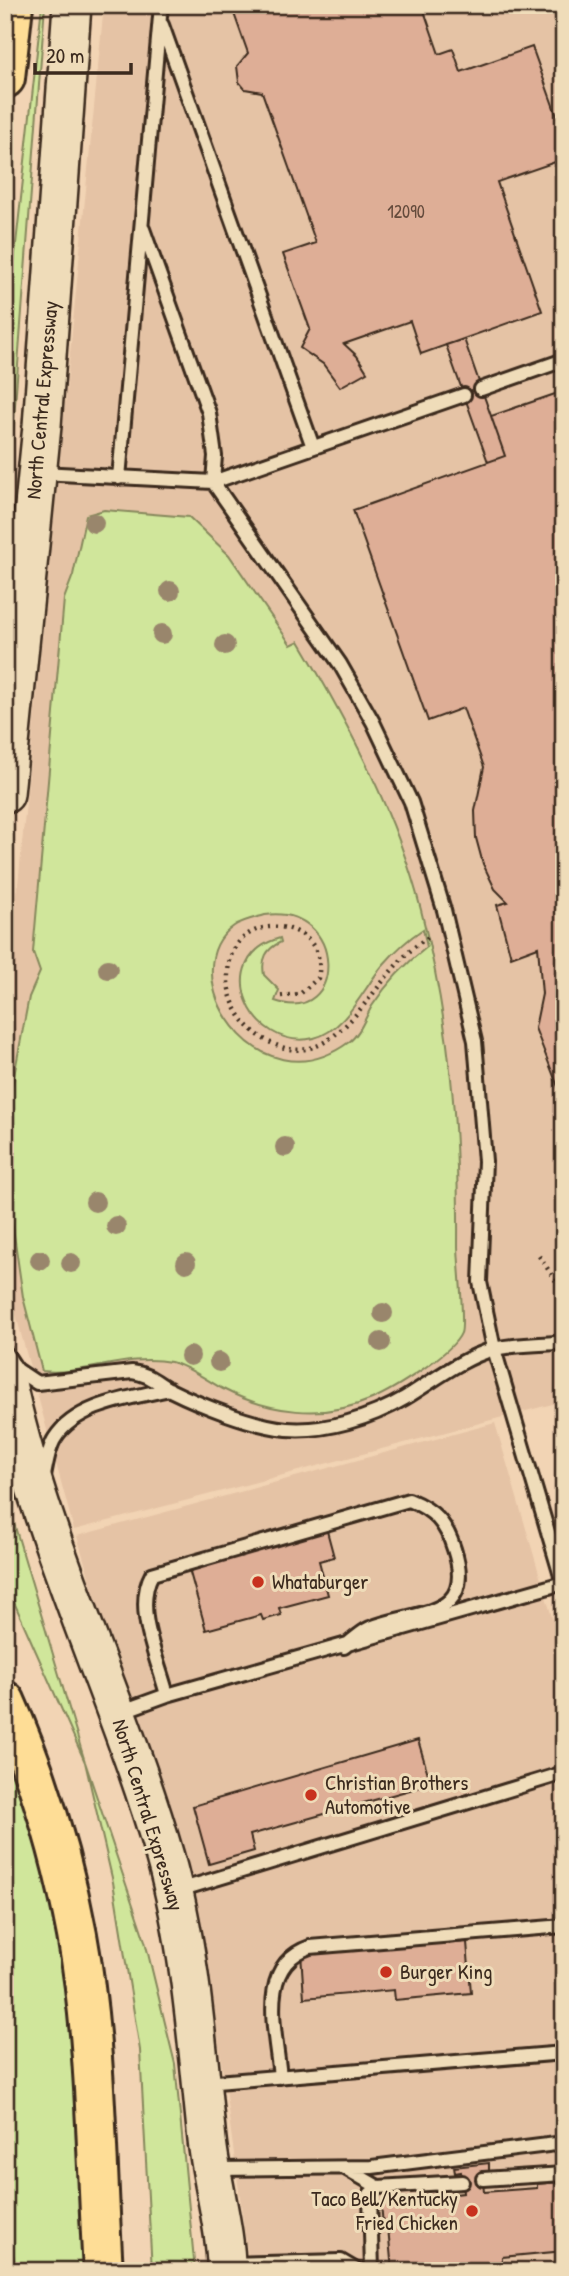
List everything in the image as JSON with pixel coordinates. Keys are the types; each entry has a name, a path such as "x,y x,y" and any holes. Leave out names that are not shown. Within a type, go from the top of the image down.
{"highway":[{"path":"5,78 13,5"},
{"path":"5,1701 26,1748 59,1858 77,1937 91,2049 103,2271"}],"main road":[{"name":"North Central Expressway","path":"5,794 37,473 72,5"},
{"name":"North Central Expressway","path":"5,1374 12,1406 40,1494 165,1857 187,1950 210,2169 226,2267"}],"lane":[{"path":"119,478 161,5"},
{"path":"160,19 313,447"},
{"path":"116,1714 167,1695 563,1585 494,1349 480,1282 485,1161 475,1041 449,927 411,802 373,722 340,664 212,482 215,456 209,414 142,225"},
{"path":"481,389 564,360"},
{"path":"37,473 212,482 464,394"},
{"path":"5,1352 16,1369 37,1383 132,1372 148,1374 169,1389 247,1419 286,1429 328,1426 379,1410 446,1372 494,1349 564,1342"},
{"path":"40,1494 54,1438 76,1417 107,1405 169,1389"},
{"path":"167,1695 144,1604 145,1587 152,1574 409,1500 430,1509 446,1526 455,1552 461,1580 456,1595 439,1607 368,1629 344,1647"},
{"path":"173,1892 564,1773"},
{"path":"280,2077 273,1998 275,1980 286,1959 297,1951 310,1947 564,1926"},
{"path":"201,2083 564,2053"},
{"path":"210,2169 372,2168 564,2143"},
{"path":"344,2168 378,2187 461,2182"},
{"path":"483,2179 564,2174"},
{"path":"372,2271 370,2194 378,2187"},
{"path":"226,2267 341,2261 358,2271"}],"path":[{"path":"281,996 300,994 318,978 320,961 317,950 310,941 294,931 276,926 258,929 243,938 231,954 228,977 233,1001 242,1018 270,1044 299,1050 319,1046 339,1034 400,959 417,944 449,927"},
{"path":"539,1256 564,1293"}],"shaded area":[{"path":"104,5 564,5 564,1401 74,1530 13,1304 5,1257 5,1018"},
{"path":"495,1423 564,1658 564,2271 250,2271 215,2015 198,1944 77,1536"}],"green space":[{"path":"42,5 45,5 5,538 5,345"},
{"path":"104,510 189,517 229,555 291,645 299,641 318,673 370,771 411,875 431,952 451,1076 457,1159 462,1327 456,1341 421,1370 382,1394 353,1406 335,1410 296,1411 259,1404 223,1389 178,1364 154,1360 121,1362 58,1372 42,1371 23,1297 9,1200 6,1118 29,997 40,972 33,952 64,599 73,575 86,515","holes":["265,915 292,917 311,927 323,944 327,963 325,982 315,997 298,1004 275,1001 279,990 264,975 263,964 268,951 281,942 280,938 258,949 246,964 243,982 247,1001 257,1018 272,1032 292,1039 314,1038 335,1027 353,1008 388,960 423,929 427,947 384,989 353,1039 315,1059 283,1059 255,1047 233,1026 218,1000 212,972 217,946 234,926"]},
{"path":"5,1493 85,1762 5,1582"},
{"path":"5,1745 54,1907 73,2035 86,2271 16,2271 5,2211"},
{"path":"85,1762 145,1941 175,2064 195,2271 152,2271 140,2050 113,1882"}],"building":[{"path":"231,5 422,5 439,54 453,49 461,72 532,47 564,136 564,159 497,182 542,311 421,354 410,321 344,344 357,356 367,372 340,387 323,364 300,348 310,329 283,254 316,243 262,92 245,89 239,82 237,66 248,53"},
{"path":"464,339 505,456 488,462 446,345"},
{"path":"564,391 564,1102 535,1028 542,994 538,947 511,957 497,905 508,902 495,889 483,864 476,838 475,811 484,767 463,708 428,721 353,510 505,456 491,416"},
{"name":"Whataburger","path":"327,1531 334,1557 319,1561 328,1595 279,1608 281,1615 263,1620 261,1615 206,1630 189,1569"},
{"name":"Christian Brothers Automotive","path":"418,1740 431,1784 250,1835 254,1851 209,1864 193,1806"},
{"name":"Burger King","path":"446,1941 446,1944 467,1942 471,1993 395,2000 394,1990 304,1998 301,1953"},
{"name":"Taco Bell/Kentucky Fried Chicken","path":"489,2163 489,2171 482,2172 484,2192 537,2188 537,2184 560,2182 564,2251 502,2257 502,2263 392,2271 388,2227 383,2227 381,2202 439,2198 438,2196 463,2193 461,2172 455,2173 454,2167"}],"place":[{"name":"Whataburger","path":"258,1582"},
{"name":"Christian Brothers Automotive","path":"311,1795"},
{"name":"Burger King","path":"386,1972"},
{"name":"Taco Bell/Kentucky Fried Chicken","path":"472,2211"}]}
